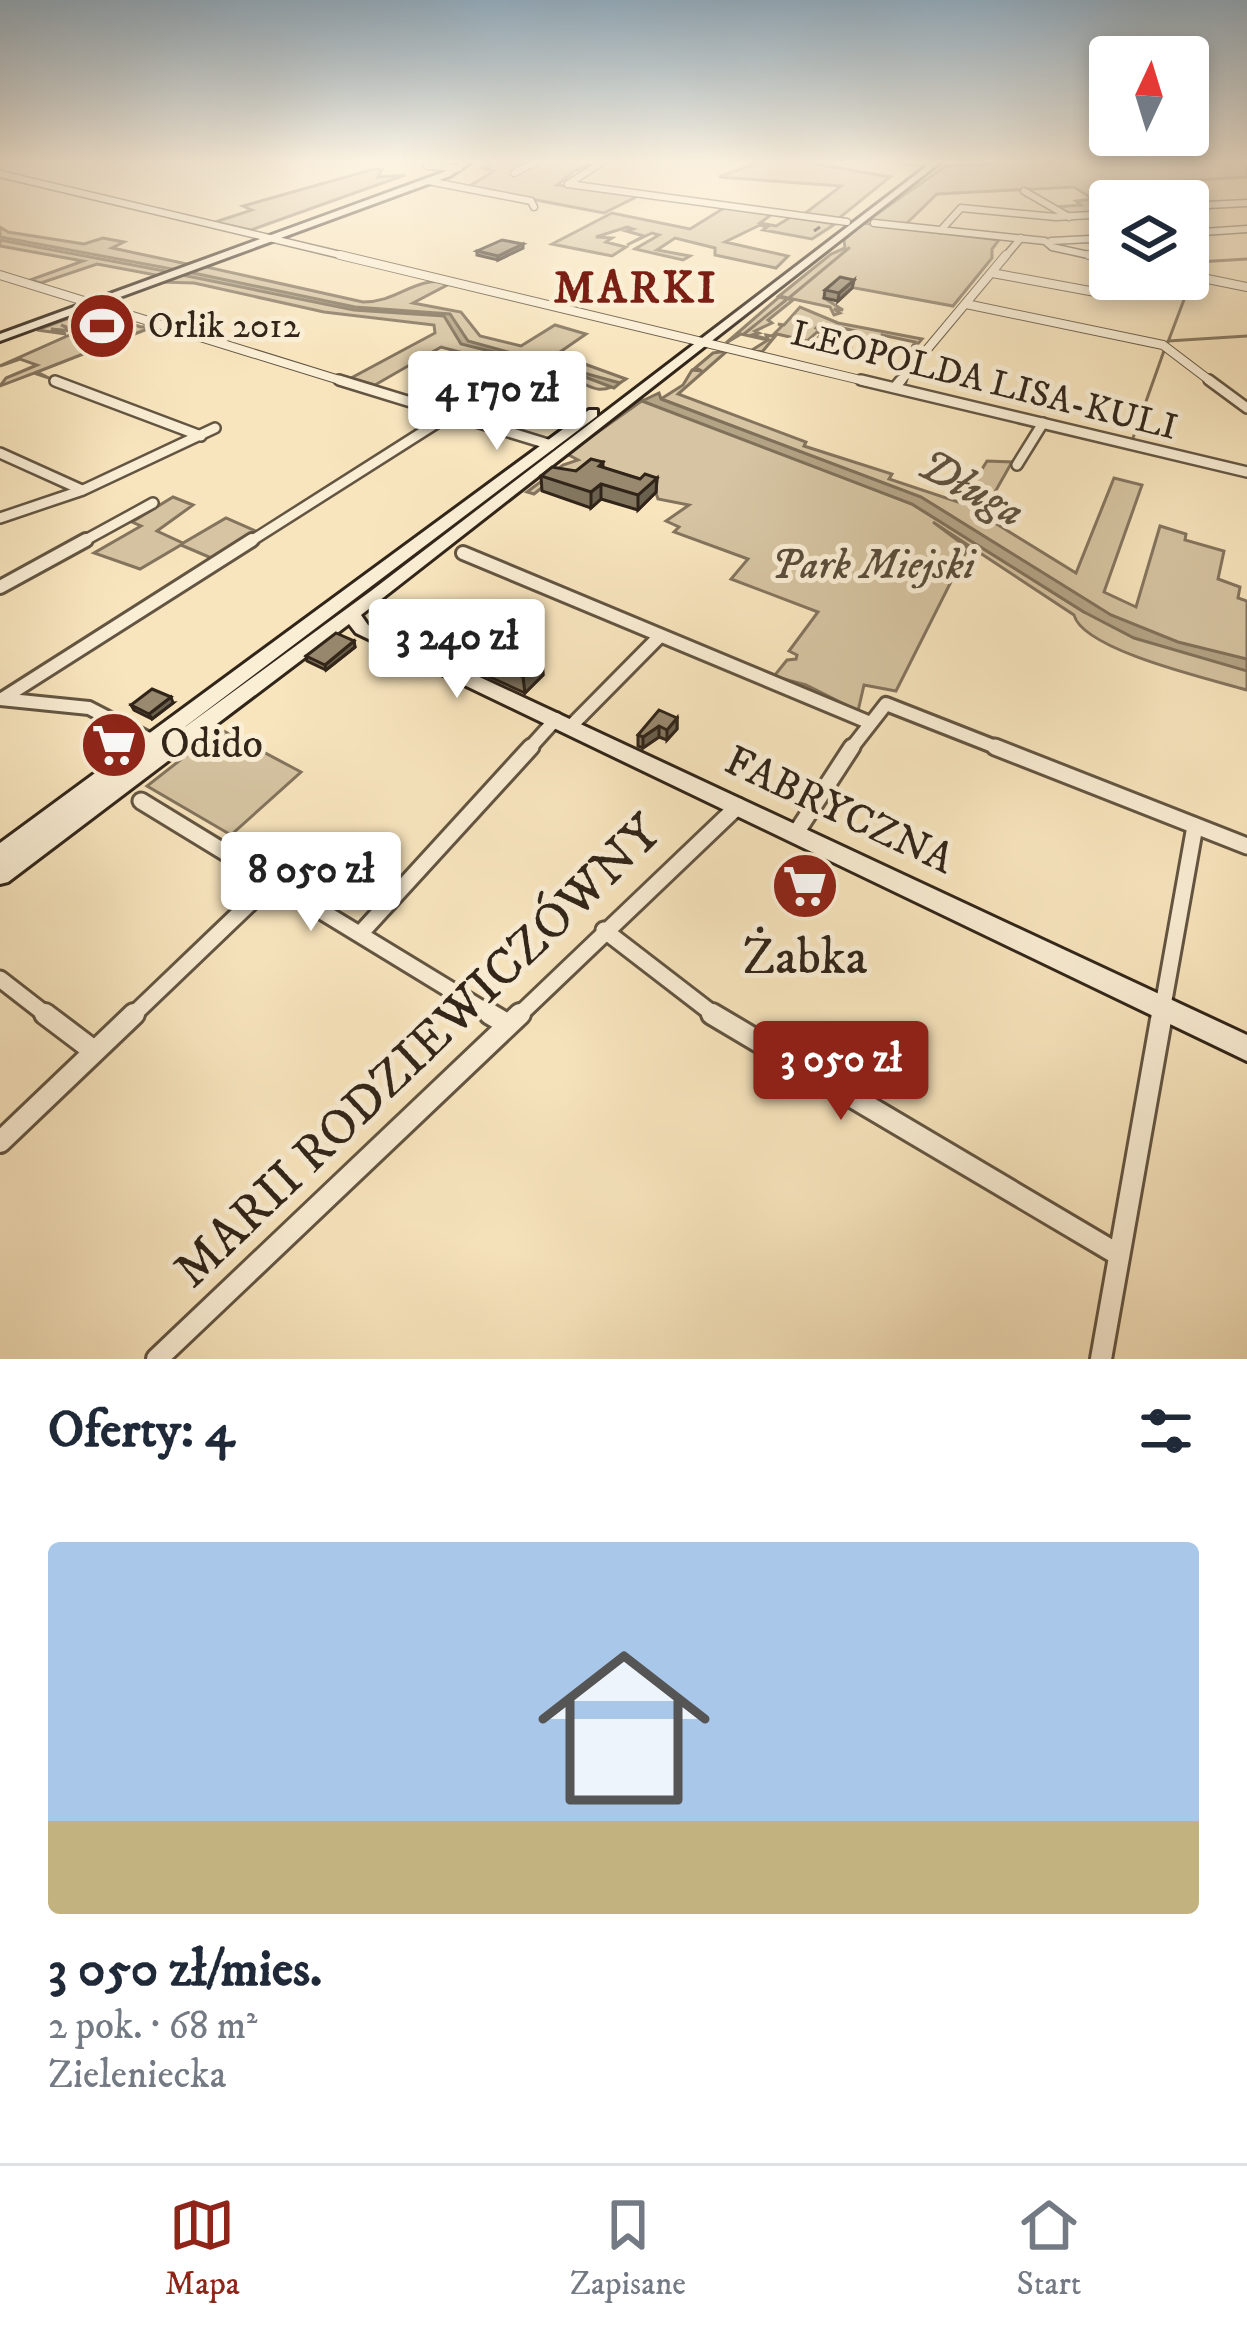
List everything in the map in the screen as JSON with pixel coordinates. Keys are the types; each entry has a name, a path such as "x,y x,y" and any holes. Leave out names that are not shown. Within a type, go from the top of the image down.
{"main road":[{"path":"0,338 309,223"},
{"path":"0,855 342,610 633,391 845,223"},
{"path":"0,875 551,445 709,342 853,223"},
{"name":"FABRYCZNA","path":"342,610 362,629 1247,1048"}],"street":[{"name":"LEOPOLDA LISA-KULI","path":"213,223 1247,472"},
{"path":"878,223 1045,241 1089,239"},
{"path":"940,230 947,223"},
{"path":"1209,232 1247,229"},
{"path":"895,387 1021,238"},
{"path":"1045,241 1052,248 1089,256"},
{"path":"992,273 1089,291"},
{"path":"0,275 551,445"},
{"path":"1209,279 1247,287"},
{"path":"966,304 1163,345 1247,408"},
{"path":"55,381 201,436"},
{"path":"1,699 452,415"},
{"path":"1017,466 1043,423"},
{"path":"0,518 83,490 215,428"},
{"path":"0,453 83,490"},
{"path":"0,587 153,502"},
{"path":"463,554 868,722"},
{"path":"360,934 564,723 660,636"},
{"path":"1,699 89,708 153,741"},
{"path":"796,833 868,722 886,704 1247,846"},
{"path":"141,801 507,1024"},
{"name":"MARII RODZIEWICZÓWNY","path":"157,1359 738,806"},
{"path":"1101,1359 1195,826"},
{"path":"0,1142 272,882"},
{"path":"604,930 688,998 744,1034 1119,1255"},
{"path":"0,979 94,1051"}],"green space":[{"path":"221,223 269,223 251,230"},
{"path":"592,223 663,223 690,229 699,223 835,224 812,239 763,230 767,227 760,225 725,242 788,256 776,268 715,255 715,248 675,238 657,250 690,256 683,260 635,249 659,235 652,233 627,245 644,236 626,231 633,229 627,227 596,237 612,238 606,242 626,247 612,256 552,244"},
{"path":"866,223 999,240 992,258 953,306 839,285 824,298 843,310 834,309 840,313 834,315 830,307 779,296 845,248 844,240"},
{"path":"0,227 84,244 103,238 124,242 112,248 187,264 212,257 177,270 0,237"},
{"path":"0,240 170,272 150,279 156,275 97,264 41,283 30,280 83,261 0,246"},
{"path":"202,266 363,302 417,285 451,283 413,303 461,312 480,336 521,346 555,325 586,334 557,354 626,379 599,389 572,377 562,379 441,347 375,385 351,378 435,333 434,325 324,312 194,283 160,282"},
{"path":"779,297 793,300 768,320 772,323 752,335 768,339 766,335 772,336 782,326 778,324 784,325 800,307 838,323 922,339 906,357 915,342 882,335 878,345 856,337 847,346 852,348 840,348 855,331 821,323 816,328 834,337 830,341 818,338 822,333 817,332 807,341 777,334 762,352 752,350 768,340 741,334 726,343"},
{"path":"98,307 104,309 97,313 141,327 155,326 37,372 49,378 34,373 0,386 6,378 37,365 20,359 0,366 74,333 102,340 61,325 73,331 37,330"},
{"name":"Park Miejski","path":"727,351 678,394 961,503 987,461 1012,462 982,515 1076,573 1114,478 1142,485 1104,592 1136,607 1160,526 1186,534 1185,540 1224,551 1218,579 1240,587 1238,598 1247,601 1247,690 1150,662 1099,640 1074,615 933,522 968,548 896,691 864,685 858,711 806,685 769,675 695,644 775,675 787,660 796,659 789,651 818,612 731,579 748,559 674,532 679,527 666,521 689,505 658,499 656,493 550,481 534,494 527,492 563,465 578,460 567,454 643,400 912,504 1084,612 1096,606 921,497 661,399 683,385 692,370 702,371 695,368 713,353"},
{"path":"173,497 193,505 157,531 183,543 226,518 260,533 216,560 181,545 140,569 94,553 141,526 132,522"},
{"path":"220,729 301,772 231,835 147,786"}],"shaded area":[{"path":"184,271 355,307 450,314 468,341 620,383 614,388 564,369 461,344 444,316 354,310 177,274"},
{"path":"659,393 661,399 921,497 1111,615 1178,642 1247,659 1247,671 1134,638 912,504 642,401"}],"building":[{"path":"502,240 523,244 498,256 477,251"},
{"path":"840,277 854,280 839,293 825,290"},
{"path":"591,459 640,479 645,474 657,478 638,495 601,484 591,492 541,476 552,467 576,471"},
{"path":"336,633 354,641 325,665 306,656"},
{"path":"498,639 542,659 523,677 479,657"},
{"path":"152,689 171,697 149,714 131,705"},
{"path":"659,710 677,718 667,730 659,726 643,737 638,735"}],"waterway":[{"path":"790,297 849,248"},
{"path":"1209,261 1247,259"},
{"path":"744,334 786,300"},
{"path":"1168,341 1184,300"},
{"path":"1168,341 1247,336"},
{"path":"1133,438 1165,348"}],"railway":[{"path":"814,231 820,227"}],"place":[{"name":"Orlik 2012","path":"102,326"},
{"name":"Odido","path":"114,745"},
{"name":"Żabka","path":"805,886"}],"district":[{"name":"MARKI","path":"636,289"}],"water label":[{"name":"Długa","path":"971,489"}]}
